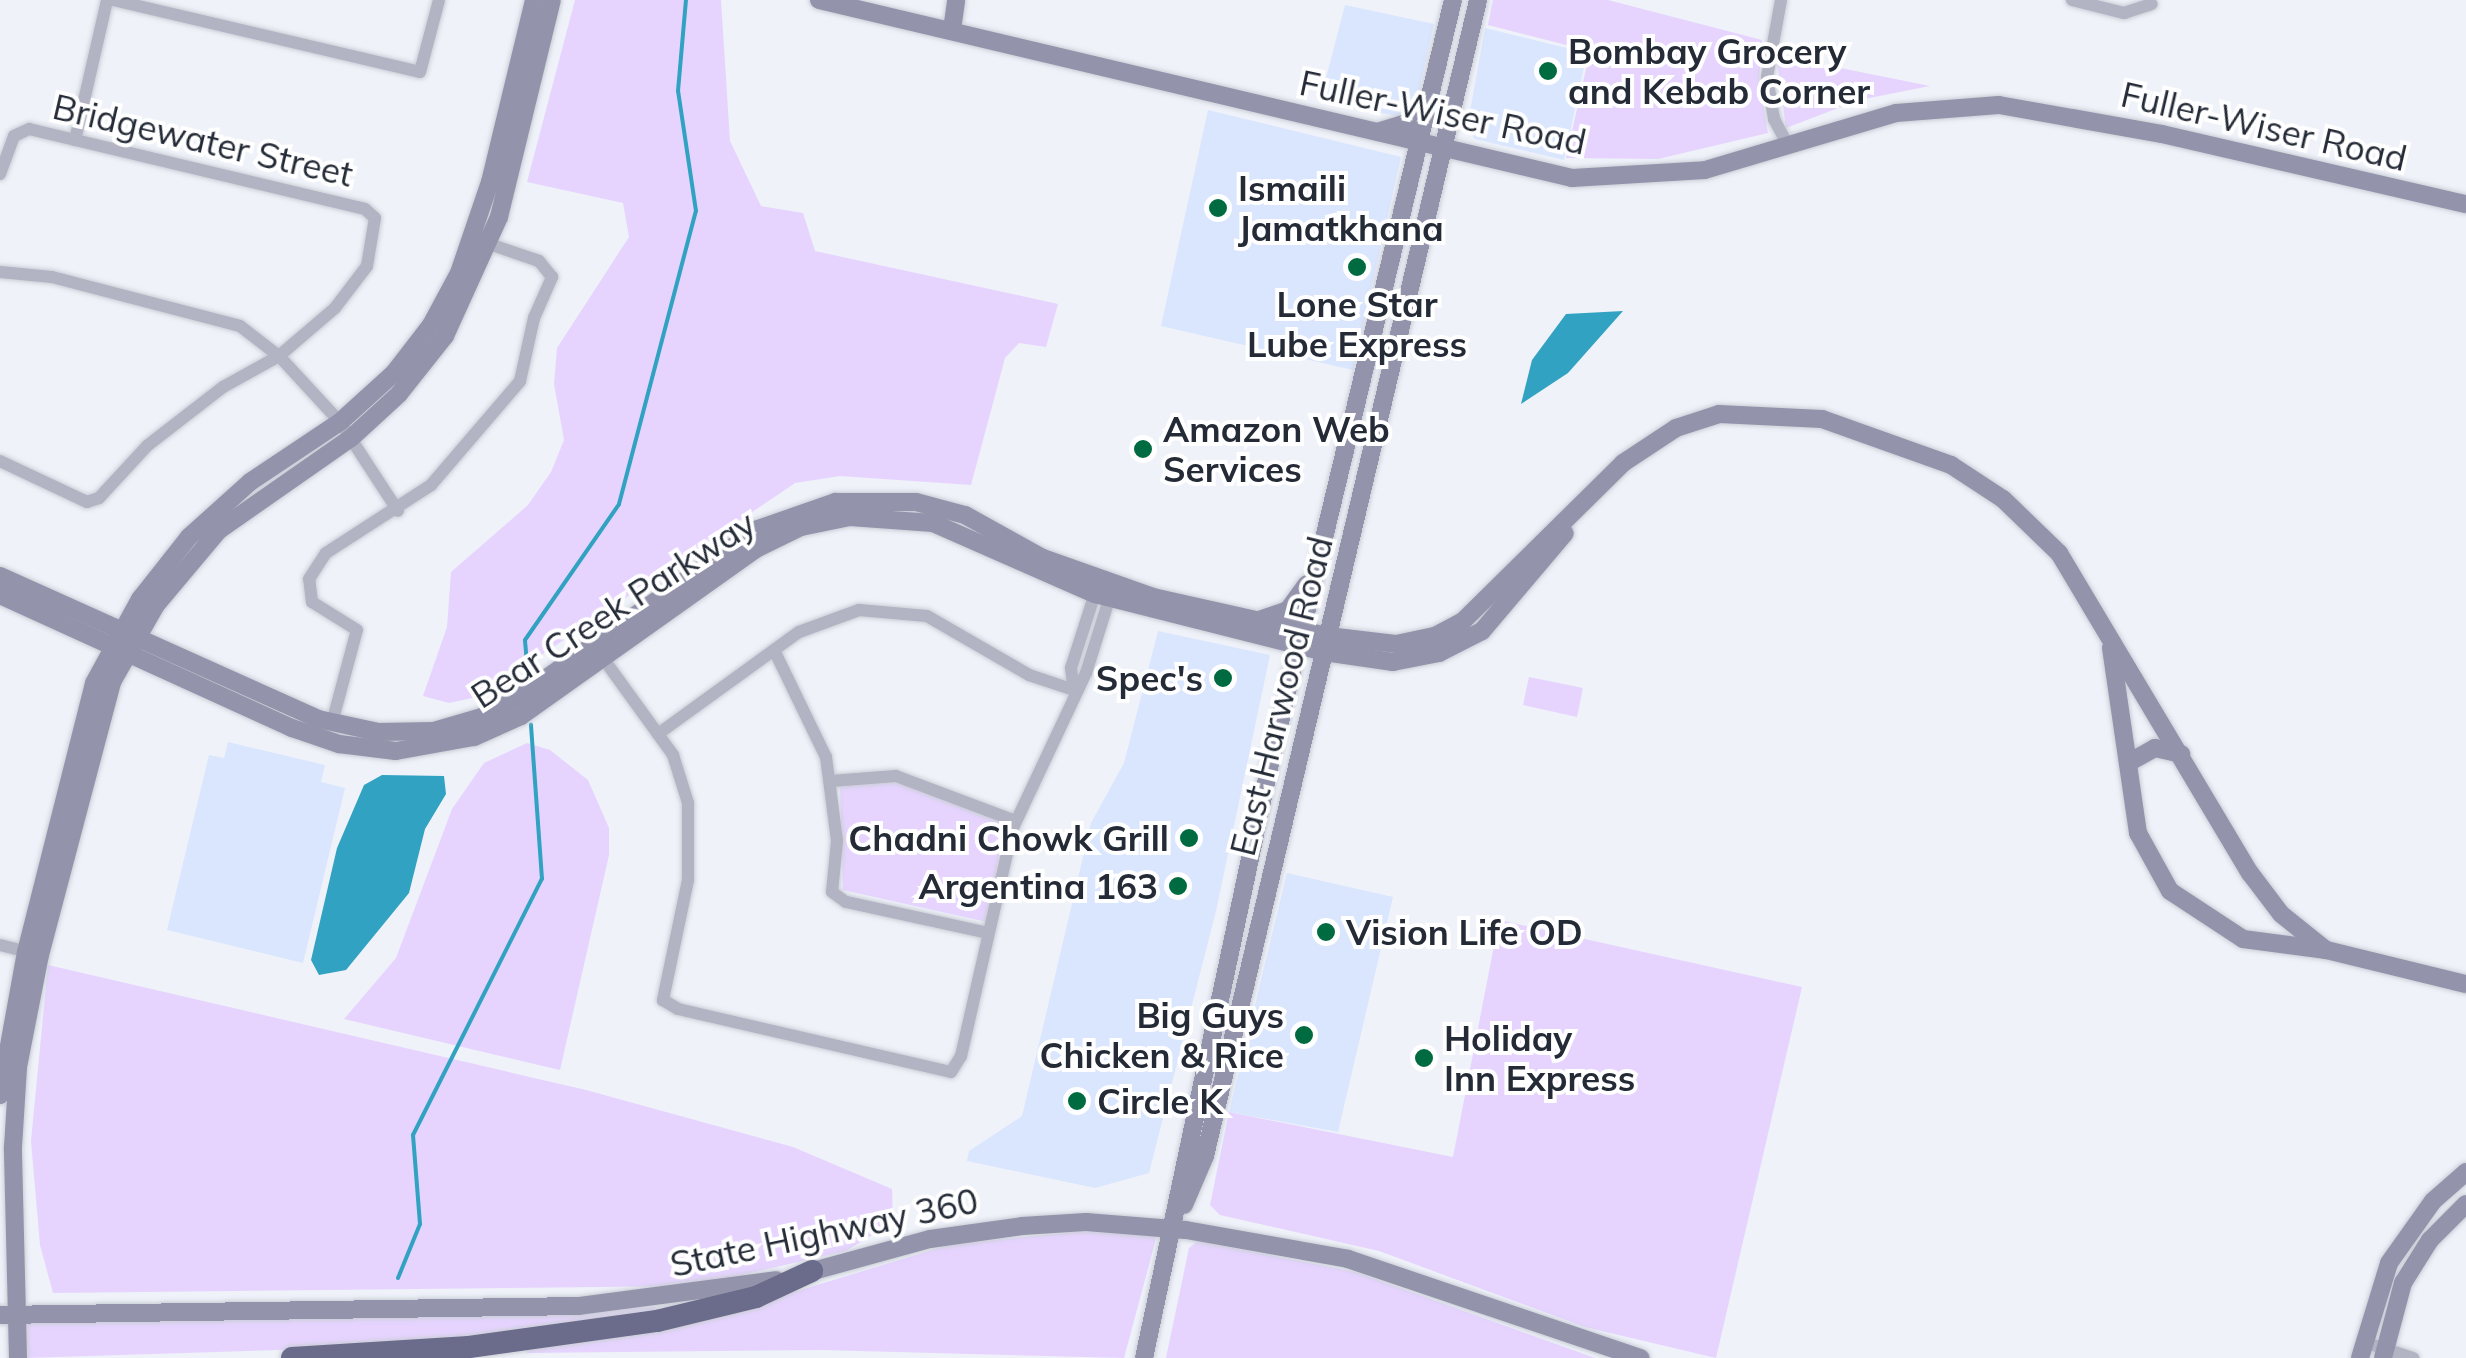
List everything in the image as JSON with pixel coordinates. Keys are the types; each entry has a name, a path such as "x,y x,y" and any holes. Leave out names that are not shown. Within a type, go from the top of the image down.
{"highway":[{"path":"292,1358 469,1347 657,1321 756,1297 812,1271"}],"main road":[{"path":"346,430 394,374 459,273 490,182 534,0"},
{"path":"0,1095 82,718 164,567 216,510 398,394 445,336 489,244 552,0"},
{"name":"Fuller-Wiser Road","path":"819,0 1572,178 1612,179 1705,170 1789,148 1896,112 1999,105 2162,134 2465,199"},
{"path":"952,30 956,0"},
{"name":"East Harwood Road","path":"1144,1358 1174,1229 1184,1154 1300,638 1423,144 1453,0"},
{"name":"East Harwood Road","path":"1174,1229 1205,1156 1447,150 1478,0"},
{"path":"1375,133 1413,121 1432,99"},
{"path":"1434,204 1453,174 1480,157"},
{"path":"1383,308 1406,314"},
{"name":"Bear Creek Parkway","path":"1326,644 1396,644 1455,627 1568,523 1623,463 1676,428 1719,414 1822,420 1913,447 1980,482 2059,553 2250,872 2282,914 2326,950"},
{"name":"Bear Creek Parkway","path":"0,576 292,728 338,744 396,751 448,744 494,729 603,657 758,530 835,502 916,502 966,515 1104,589 1326,644 1361,659 1425,657 1482,631 1564,536 1568,523"},
{"path":"1253,620 1275,618 1296,603 1323,541"},
{"name":"Bear Creek Parkway","path":"1104,589 1253,620 1300,638"},
{"name":"Bear Creek Parkway","path":"0,595 332,724 408,732 457,725 603,657"},
{"name":"Bear Creek Parkway","path":"2108,632 2138,833 2170,891 2243,939 2326,950 2466,984"},
{"path":"1311,707 1336,670 1361,659"},
{"path":"2128,763 2155,748 2181,754"},
{"path":"1232,949 1253,953"},
{"path":"18,1358 9,1315 15,1104 33,953"},
{"path":"2362,1350 2390,1263 2424,1212 2466,1172"},
{"path":"2384,1353 2402,1283 2430,1240 2466,1204"},
{"name":"State Highway 360","path":"9,1315 579,1306 678,1297 812,1271 930,1240 1022,1226 1086,1222 1174,1229 1348,1259 1641,1358"}],"street":[{"path":"75,140 110,0 420,72 439,0"},
{"path":"1781,0 1767,77 1774,119 1789,148"},
{"path":"2072,0 2124,13 2152,4"},
{"name":"Bridgewater Street","path":"0,174 14,136 29,130 365,209 375,218 367,266 335,308 280,356"},
{"path":"332,724 357,630 312,602 309,579 326,554 398,511 472,443 520,380 550,267 489,244"},
{"path":"0,272 52,276 210,313 280,356 346,430 398,511"},
{"path":"0,461 88,502 223,387 280,356"},
{"path":"603,657 672,755 688,803 692,848 664,1000 678,1010 950,1072 961,1056 1016,820 1074,690 1104,589"},
{"path":"658,734 774,650 829,616 898,610 928,616 1029,676 1074,690"},
{"path":"774,650 815,727 830,781 836,897 988,933"},
{"path":"830,781 896,776 1016,820"},
{"path":"0,946 33,953"},
{"path":"2362,1350 2413,1358"}],"shaded area":[{"path":"575,0 721,0 730,141 761,206 803,213 815,251 1058,304 1046,347 1019,343 1005,358 971,485 840,476 795,483 481,696 449,703 423,696 447,627 451,572 528,505 551,472 564,440 554,384 557,348 629,237 623,203 527,182"},
{"path":"1493,0 1608,0 1762,40 1759,82 1768,133 1658,159 1566,158 1590,51 1488,25"},
{"path":"1345,5 1434,24 1415,109 1403,117 1320,101"},
{"path":"1485,28 1587,53 1564,160 1475,139 1467,128"},
{"path":"1776,55 1930,86 1859,100 1786,128"},
{"path":"1208,110 1401,157 1353,370 1161,326"},
{"path":"1158,631 1270,655 1216,911 1149,1173 1095,1188 967,1161 969,1151 1022,1116 1091,823 1124,763"},
{"path":"1529,677 1583,688 1577,717 1523,705"},
{"path":"228,742 325,765 321,782 345,788 303,963 167,930 209,755 224,758"},
{"path":"527,743 550,750 588,780 609,828 609,855 560,1070 344,1019 396,958 452,809 484,763"},
{"path":"895,779 1005,824 987,922 843,890 840,787"},
{"path":"1287,873 1393,897 1338,1132 1229,1112"},
{"path":"1499,920 1802,987 1716,1358 1585,1327 1379,1251 1220,1215 1210,1205 1229,1112 1453,1157"},
{"path":"48,965 586,1090 793,1147 892,1189 893,1222 846,1251 694,1286 53,1293 40,1245 31,1141"},
{"path":"1094,1230 1157,1235 1124,1358 821,1350 527,1353 526,1344 771,1299 952,1244"},
{"path":"1198,1241 1355,1272 1595,1358 1166,1358 1189,1248"},
{"path":"656,1307 657,1314 378,1347 25,1358 25,1324 32,1321"}],"water":[{"path":"1623,311 1568,373 1521,404 1532,360 1566,314"},
{"path":"382,775 444,776 446,794 425,829 409,893 346,970 319,975 311,960 337,848 364,785"}],"waterway":[{"path":"528,675 525,640 619,504 696,211 678,91 686,0"},
{"path":"398,1278 420,1224 413,1135 542,879 531,724"}],"place":[{"name":"Bombay Grocery and Kebab Corner","path":"1548,71"},
{"name":"Ismaili Jamatkhana","path":"1218,208"},
{"name":"Lone Star Lube Express","path":"1357,267"},
{"name":"Amazon Web Services","path":"1143,449"},
{"name":"Spec's","path":"1223,678"},
{"name":"Chadni Chowk Grill","path":"1189,838"},
{"name":"Argentina 163","path":"1178,886"},
{"name":"Vision Life OD","path":"1326,932"},
{"name":"Big Guys Chicken & Rice","path":"1304,1035"},
{"name":"Holiday Inn Express","path":"1424,1058"},
{"name":"Circle K","path":"1077,1101"}]}
